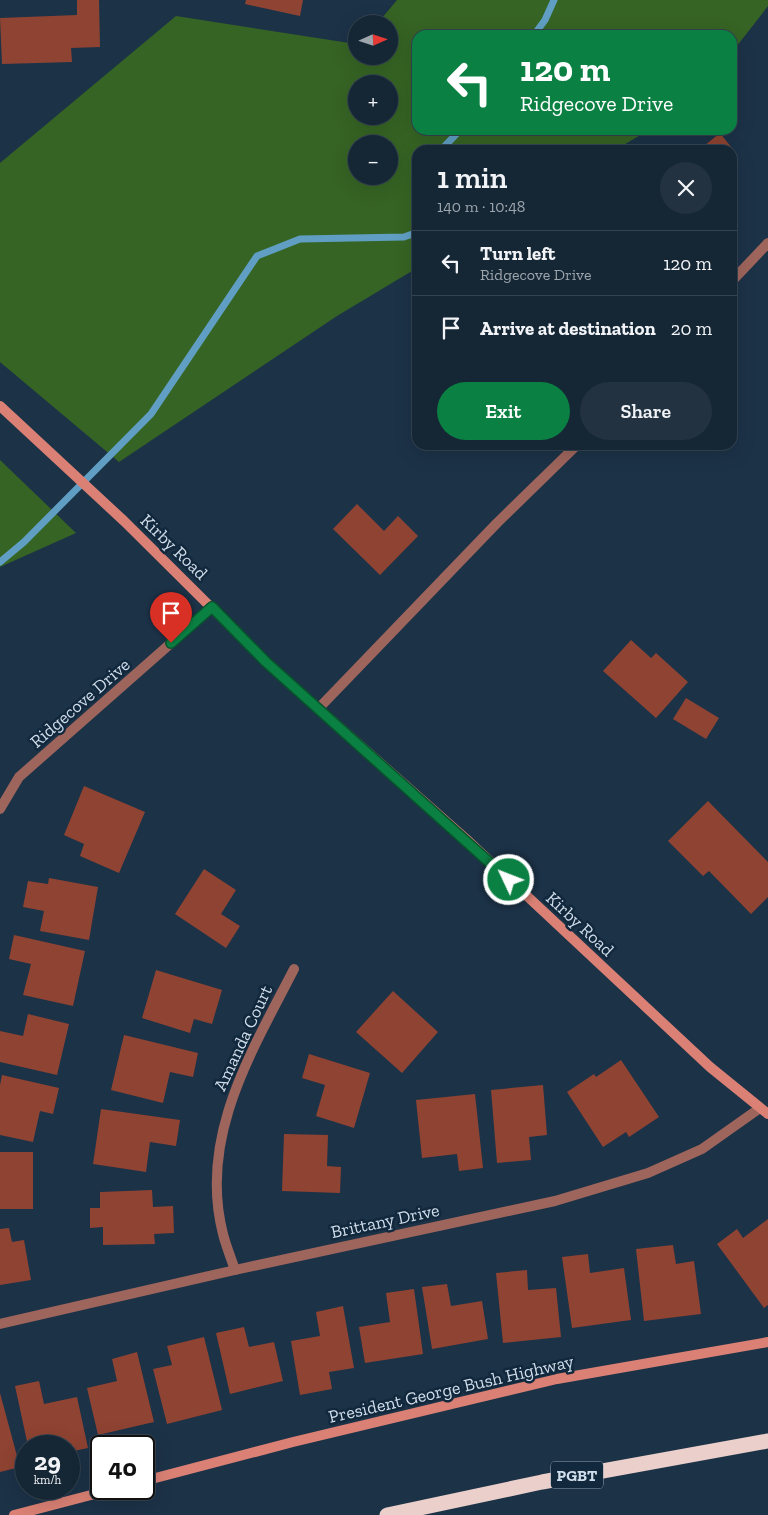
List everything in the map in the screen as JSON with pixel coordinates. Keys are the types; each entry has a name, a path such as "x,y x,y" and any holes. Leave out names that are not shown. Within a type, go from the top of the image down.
{"highway":[{"name":"PGBT","path":"387,1515 542,1482 768,1442"}],"street":[{"path":"737,276 768,243"},
{"name":"Kirby Road","path":"0,406 124,521 266,662 466,839 710,1067 764,1111"},
{"path":"319,708 497,523 572,450"},
{"name":"Ridgecove Drive","path":"0,809 19,777 212,607"},
{"name":"Amanda Court","path":"235,1270 222,1233 218,1200 218,1163 222,1126 241,1073 294,969"},
{"name":"Brittany Drive","path":"0,1324 555,1200 639,1176 702,1149 764,1111"},
{"name":"President George Bush Highway","path":"155,1478 293,1442 557,1379 768,1342"},
{"path":"14,1515 90,1495"}],"green space":[{"path":"397,0 768,0 768,6 737,46 737,30 412,30 412,135 640,135 624,145 412,145 412,271 337,316 119,462 0,362 0,163 176,16 348,43 348,65 398,65 398,15 384,15"},
{"path":"0,460 76,533 0,567"}],"building":[{"path":"77,0 99,0 100,47 71,48 72,62 2,64 0,18 77,15"},
{"path":"246,0 303,0 300,16 245,4"},
{"path":"718,135 722,135 729,145 705,145"},
{"path":"357,504 384,531 398,516 418,536 380,575 333,529"},
{"path":"631,640 651,658 656,653 688,682 656,718 603,671"},
{"path":"686,698 719,718 706,739 673,719"},
{"path":"84,786 145,812 119,873 80,856 84,844 64,835"},
{"path":"708,801 768,862 768,897 751,914 709,871 703,876 668,841"},
{"path":"204,869 236,890 221,914 240,926 226,948 175,914"},
{"path":"49,878 98,887 89,940 40,931 44,911 23,907 28,881 48,884"},
{"path":"14,935 85,951 73,1006 23,995 31,964 9,959"},
{"path":"156,970 222,990 212,1024 194,1019 190,1033 142,1018"},
{"path":"393,991 438,1032 402,1073 356,1032"},
{"path":"28,1014 69,1024 57,1075 0,1062 0,1031 23,1036"},
{"path":"124,1035 198,1053 193,1077 170,1072 163,1103 111,1090"},
{"path":"309,1054 370,1073 354,1128 316,1116 325,1085 302,1078"},
{"path":"621,1060 659,1117 629,1137 626,1132 603,1147 567,1092 594,1074 596,1077"},
{"path":"2,1075 59,1088 53,1114 40,1111 33,1142 0,1135 0,1085"},
{"path":"543,1085 547,1135 529,1137 531,1160 497,1163 491,1090"},
{"path":"475,1094 483,1168 459,1171 457,1154 422,1158 416,1100"},
{"path":"101,1109 180,1120 176,1146 150,1142 146,1172 93,1164"},
{"path":"284,1134 328,1135 327,1166 341,1167 340,1193 282,1191"},
{"path":"0,1152 33,1152 33,1209 0,1209"},
{"path":"152,1190 153,1207 173,1206 174,1233 154,1234 155,1244 103,1245 103,1227 90,1228 90,1208 100,1208 100,1192"},
{"path":"768,1219 768,1305 764,1308 717,1244 737,1229 743,1238"},
{"path":"9,1228 12,1242 24,1240 31,1280 0,1285 0,1229"},
{"path":"673,1245 676,1264 694,1261 701,1314 644,1321 636,1249"},
{"path":"588,1254 590,1273 624,1268 631,1320 572,1328 562,1257"},
{"path":"527,1270 528,1290 556,1288 561,1337 503,1343 496,1273"},
{"path":"447,1284 451,1306 482,1301 488,1339 432,1349 422,1287"},
{"path":"414,1289 423,1354 365,1363 359,1327 390,1322 386,1293"},
{"path":"343,1306 354,1368 329,1372 332,1389 300,1395 291,1341 320,1336 316,1312"},
{"path":"244,1327 249,1347 274,1342 283,1381 230,1394 216,1333"},
{"path":"204,1337 222,1410 167,1424 153,1369 172,1365 167,1346"},
{"path":"137,1352 154,1422 98,1435 87,1388 117,1381 112,1359"},
{"path":"39,1381 44,1404 77,1397 88,1448 80,1450 80,1435 26,1435 15,1386"},
{"path":"0,1393 15,1448 15,1468 0,1472"}],"waterway":[{"path":"538,30 545,20 554,0"},
{"path":"446,145 455,135"},
{"path":"0,562 24,542 151,414 257,256 300,239 404,237 412,234"}],"route":[{"path":"171,643 212,607 266,662 466,839 509,880"}]}
